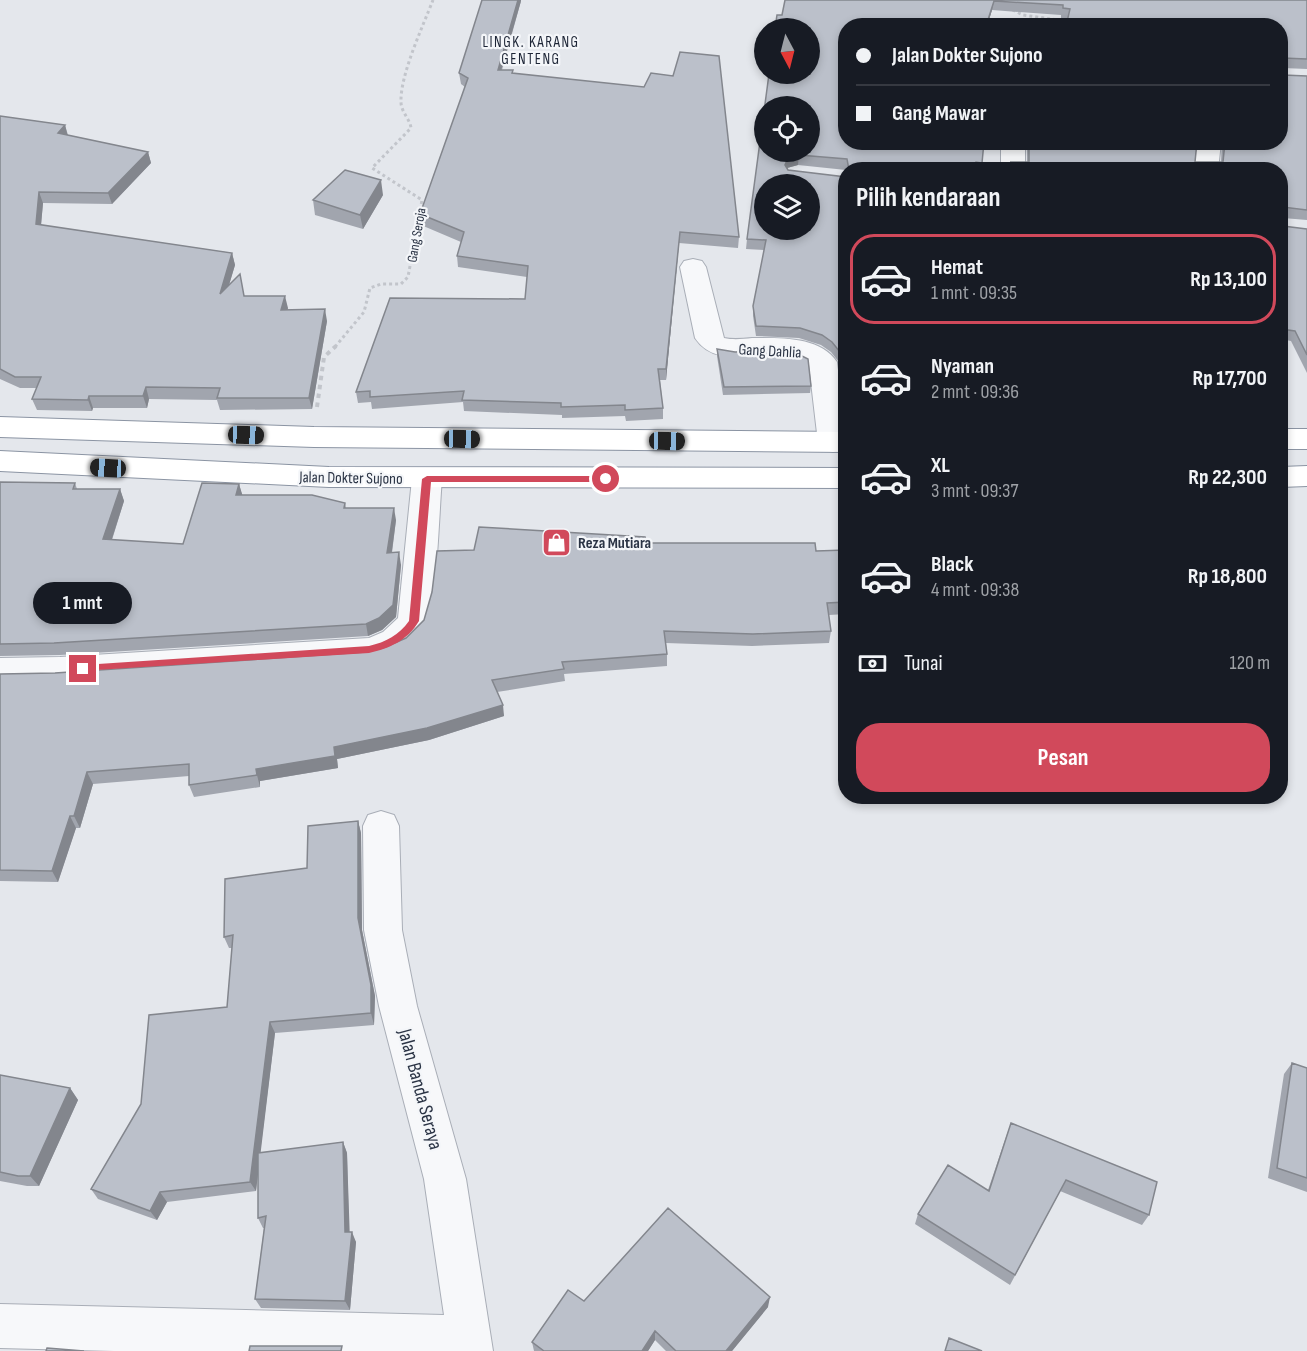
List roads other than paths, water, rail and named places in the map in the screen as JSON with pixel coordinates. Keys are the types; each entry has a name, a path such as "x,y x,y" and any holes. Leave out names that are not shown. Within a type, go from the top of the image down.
{"highway":[{"path":"0,427 314,437 838,442"},
{"path":"1288,440 1307,439"},
{"path":"758,442 763,479"},
{"name":"Jalan Dokter Sujono","path":"0,461 203,472 427,479 838,478"},
{"path":"1288,477 1307,476"}],"street":[{"name":"Gang Dahlia","path":"693,267 709,338 714,344 726,348 802,349 814,354 823,362 829,424 838,439"},
{"path":"0,671 60,670 369,650 386,646 406,633 414,621 427,479"},
{"name":"Jalan Banda Seraya","path":"381,826 383,930 399,1006 445,1179 470,1345"},
{"path":"0,1326 470,1345"}],"place":[{"name":"Reza Mutiara","path":"557,542"}],"district":[{"name":"LINGK. KARANG GENTENG","path":"531,50"}]}
